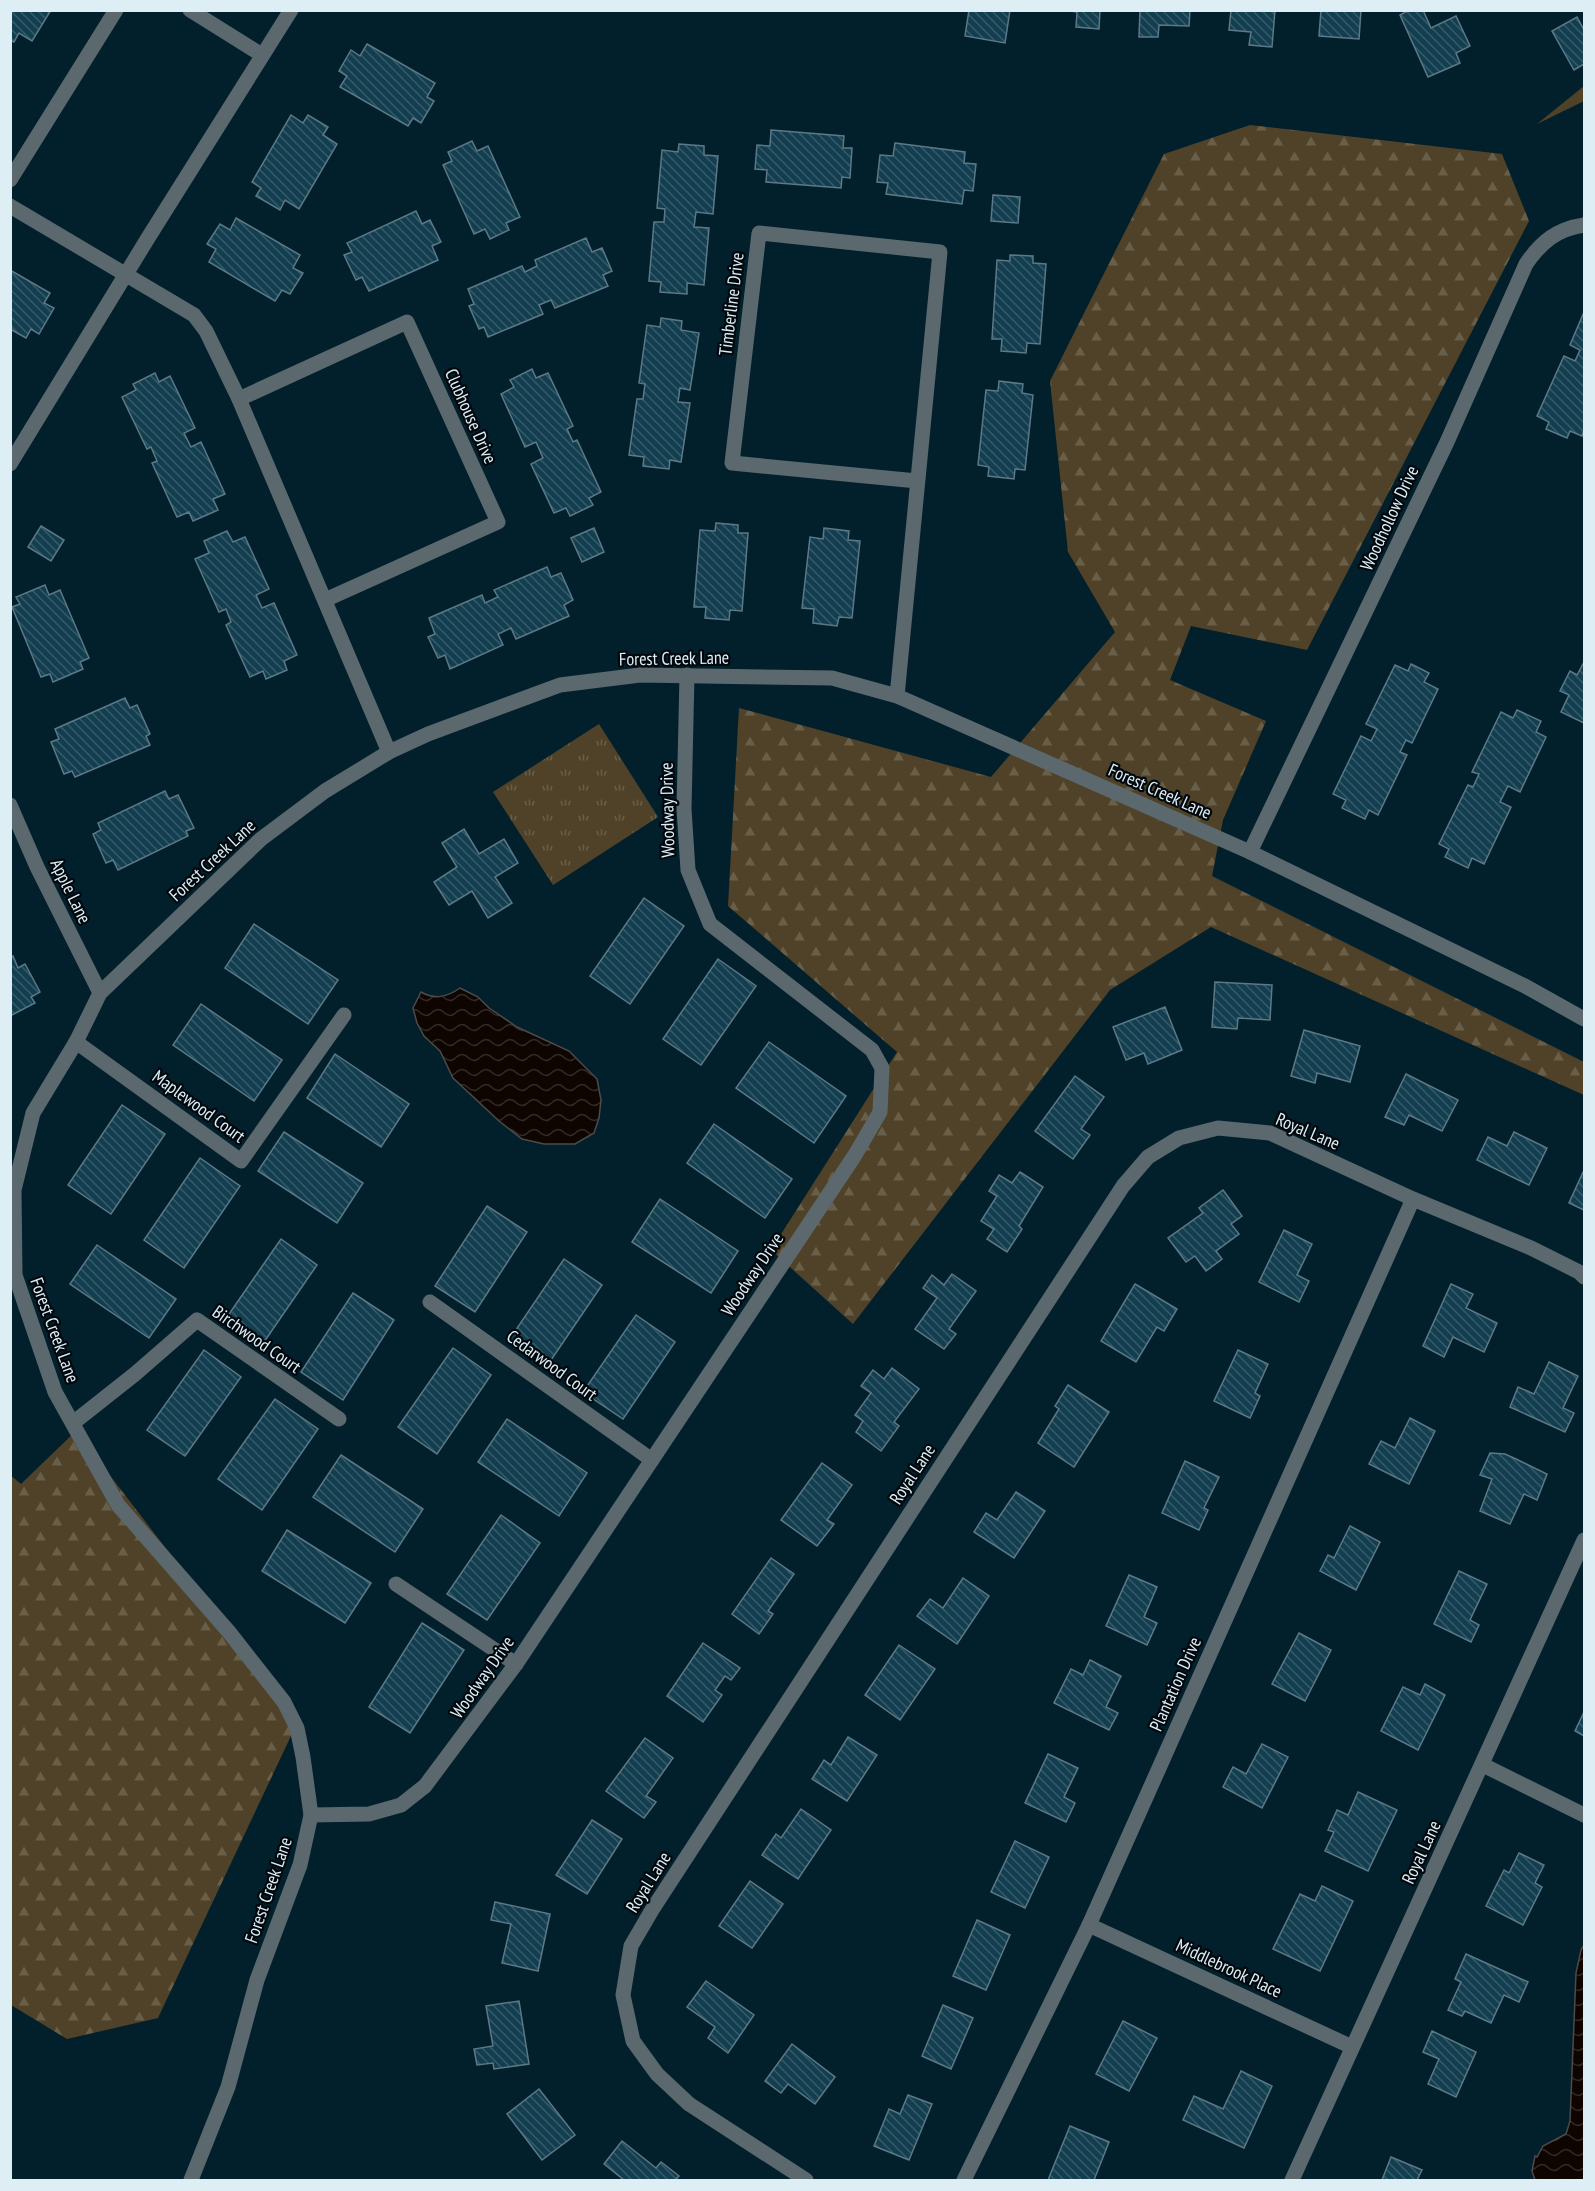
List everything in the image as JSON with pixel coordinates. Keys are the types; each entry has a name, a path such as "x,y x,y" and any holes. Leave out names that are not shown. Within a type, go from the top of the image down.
{"street":[{"path":"10,180 116,10"},
{"path":"190,10 262,55"},
{"path":"10,464 125,274 291,10"},
{"path":"10,206 194,315 206,331 239,399 389,752"},
{"name":"Woodhollow Drive","path":"1250,852 1442,452 1526,264 1537,248 1551,237 1572,227 1584,225"},
{"name":"Timberline Drive","path":"897,696 940,252 759,233 732,463 917,481"},
{"name":"Clubhouse Drive","path":"239,399 407,322 498,522 325,600"},
{"name":"Forest Creek Lane","path":"190,2181 228,2087 257,1980 300,1865 311,1815 303,1757 297,1728 284,1702 214,1614 118,1505 55,1392 17,1306 14,1190 33,1113 76,1042 100,993 261,839 325,790 389,752 428,734 560,685 640,675 832,678 897,696 1250,852 1515,981 1584,1019"},
{"name":"Woodway Drive","path":"311,1815 369,1814 402,1805 425,1786 516,1664 855,1155 880,1112 882,1068 872,1050 710,924 688,870 684,809 687,675"},
{"name":"Apple Lane","path":"10,805 37,867 100,993"},
{"name":"Maplewood Court","path":"76,1042 241,1161 344,1015"},
{"name":"Royal Lane","path":"806,2181 689,2104 657,2074 633,2041 623,1995 632,1946 652,1910 1117,1196 1148,1157 1179,1138 1218,1128 1270,1133 1413,1199 1531,1248 1584,1277"},
{"name":"Plantation Drive","path":"964,2181 1089,1924 1413,1199"},
{"name":"Cedarwood Court","path":"430,1302 652,1460"},
{"name":"Birchwood Court","path":"72,1423 135,1374 197,1320 339,1419"},
{"name":"Royal Lane","path":"1292,2181 1584,1540"},
{"path":"396,1584 516,1664"},
{"path":"1483,1765 1584,1815"},
{"name":"Middlebrook Place","path":"1089,1924 1352,2047"}],"green space":[{"path":"1584,86 1584,101 1537,124"},
{"path":"1250,125 1502,154 1529,221 1307,650 1191,626 1170,680 1266,721 1223,820 1212,876 1584,1062 1584,1095 1211,927 1110,990 853,1324 771,1250 897,1052 728,906 739,708 991,777 1115,632 1068,552 1050,381 1164,154"},
{"path":"599,724 658,817 553,885 493,792"},
{"path":"76,1431 298,1721 158,2018 67,2039 11,2005 10,1475 21,1484"}],"water":[{"path":"460,988 478,997 489,1008 517,1027 569,1051 597,1079 601,1100 594,1133 575,1144 544,1144 522,1139 453,1078 440,1051 424,1036 413,1008 421,992 431,996 441,996"},
{"path":"1584,1945 1584,2180 1535,2180 1532,2171 1535,2156 1537,2157 1543,2146 1566,2134 1570,2121 1576,1973"}],"building":[{"path":"10,10 51,10 32,41 19,33 14,42 10,40"},
{"path":"969,10 1010,10 1005,43 965,36"},
{"path":"1064,10 1100,10 1099,29 1076,27 1077,12"},
{"path":"1140,10 1190,10 1189,26 1159,25 1158,37 1139,37"},
{"path":"1231,10 1275,10 1272,47 1249,45 1251,32 1229,30"},
{"path":"1321,10 1361,10 1359,39 1319,36"},
{"path":"1409,10 1423,10 1431,28 1456,16 1470,46 1456,53 1460,63 1428,77 1400,15"},
{"path":"1577,17 1584,30 1584,64 1574,70 1552,31"},
{"path":"367,44 435,83 427,97 434,101 421,123 413,118 408,126 340,87 347,76 339,71 351,50 360,56"},
{"path":"291,115 303,123 308,115 328,127 323,135 337,144 299,209 285,200 280,210 256,196 261,188 252,182"},
{"path":"771,130 844,136 843,148 852,148 850,178 842,177 841,188 766,182 767,170 755,169 757,145 770,146"},
{"path":"472,141 477,151 488,146 520,217 506,223 509,230 490,239 485,229 474,234 443,165 452,161 448,152"},
{"path":"895,143 965,152 964,163 976,164 973,191 964,190 962,204 886,194 888,183 877,182 880,155 893,156"},
{"path":"679,144 704,146 704,155 718,156 713,214 696,212 694,227 709,228 704,285 687,283 687,294 660,292 661,282 649,281 654,222 664,222 665,209 657,208 662,150 678,152"},
{"path":"993,195 1020,197 1018,223 991,221"},
{"path":"416,211 422,224 430,220 441,242 432,246 438,260 369,291 362,277 356,280 344,255 352,252 347,243"},
{"path":"236,218 300,255 293,268 303,273 290,294 282,290 275,301 209,262 216,249 207,244 220,224 230,230"},
{"path":"586,238 592,252 602,248 612,271 603,275 608,286 555,308 551,300 539,305 543,314 488,337 484,327 479,329 469,306 474,304 468,289 522,266 525,272 537,266 535,260"},
{"path":"1010,255 1033,256 1033,263 1046,264 1040,344 1027,343 1026,353 1001,351 1002,339 992,339 997,260 1010,261"},
{"path":"10,270 50,293 44,303 54,308 39,334 31,329 26,338 10,329"},
{"path":"1584,312 1584,430 1582,436 1570,431 1567,438 1546,429 1549,422 1537,416 1564,356 1575,361 1580,350 1570,345"},
{"path":"661,318 682,321 681,330 699,333 690,390 680,388 678,402 690,403 681,462 670,460 669,469 643,466 644,457 629,455 637,399 643,399 645,384 639,383 647,325 660,327"},
{"path":"532,369 536,378 548,373 573,426 567,429 573,442 577,440 601,492 589,498 593,505 570,516 566,508 554,513 531,464 543,458 536,442 525,447 501,394 514,387 510,380"},
{"path":"155,373 159,382 170,376 195,428 184,433 191,447 201,442 225,494 213,499 218,510 193,521 189,512 177,517 152,463 157,461 151,447 147,449 122,397 136,390 133,384"},
{"path":"999,381 1023,384 1022,393 1033,395 1025,470 1015,469 1014,479 988,476 989,467 978,465 986,390 998,391"},
{"path":"716,523 738,525 738,533 748,533 742,611 730,610 729,620 705,618 706,607 694,607 700,530 715,531"},
{"path":"41,526 64,540 51,561 28,547"},
{"path":"594,528 604,552 582,562 571,538"},
{"path":"824,528 849,531 848,540 860,541 852,618 839,617 837,626 813,623 814,609 802,608 810,537 823,539"},
{"path":"227,531 233,542 245,537 269,589 256,595 262,608 274,603 297,655 284,661 287,670 266,679 263,671 250,677 226,625 231,622 226,609 219,612 195,559 209,553 204,541"},
{"path":"547,567 551,577 561,573 573,600 564,605 569,616 516,639 511,628 498,634 503,645 450,669 445,655 438,658 428,637 435,634 429,618 482,595 485,603 498,597 494,590"},
{"path":"45,585 49,595 60,590 89,658 80,662 83,669 53,682 50,674 41,677 12,607 20,604 16,597"},
{"path":"1584,662 1584,723 1561,712 1569,695 1560,691 1570,671 1577,675"},
{"path":"1411,664 1429,673 1424,682 1438,689 1412,743 1406,740 1400,752 1407,755 1378,815 1369,810 1365,819 1342,808 1346,800 1333,794 1361,736 1371,741 1377,729 1366,724 1395,665 1408,671"},
{"path":"125,698 130,708 137,705 150,734 146,736 150,745 75,777 72,771 64,774 51,742 59,739 55,729"},
{"path":"1517,710 1541,721 1536,732 1546,737 1520,792 1508,786 1500,802 1511,807 1484,864 1472,858 1468,868 1445,857 1449,849 1439,844 1468,785 1473,787 1479,774 1472,772 1501,712 1513,718"},
{"path":"165,791 169,799 178,795 194,828 186,831 188,836 118,870 113,860 106,863 93,834 101,830 98,823"},
{"path":"464,829 479,854 504,839 518,863 495,877 512,903 488,918 472,891 449,905 434,882 457,867 442,843"},
{"path":"644,898 684,926 630,1004 590,976"},
{"path":"254,924 338,980 308,1024 225,968"},
{"path":"13,956 18,968 25,964 40,992 31,997 35,1003 10,1016 10,957"},
{"path":"718,959 756,986 701,1065 663,1039"},
{"path":"1215,982 1272,985 1270,1020 1238,1018 1237,1029 1212,1027"},
{"path":"201,1004 282,1060 254,1101 173,1045"},
{"path":"1165,1007 1182,1050 1148,1064 1144,1053 1126,1060 1113,1027"},
{"path":"1304,1030 1360,1046 1350,1082 1317,1073 1315,1083 1291,1076"},
{"path":"769,1042 846,1096 814,1143 736,1088"},
{"path":"335,1054 409,1104 381,1147 307,1098"},
{"path":"1406,1074 1458,1100 1442,1131 1409,1115 1404,1125 1385,1117"},
{"path":"1075,1076 1104,1097 1081,1129 1090,1135 1073,1159 1035,1131"},
{"path":"122,1105 165,1134 111,1214 68,1185"},
{"path":"714,1124 792,1179 765,1218 687,1163"},
{"path":"284,1132 363,1183 337,1223 258,1171"},
{"path":"1514,1132 1547,1148 1529,1185 1477,1160 1488,1137 1507,1146"},
{"path":"200,1158 240,1186 184,1268 144,1240"},
{"path":"1584,1170 1584,1210 1569,1203"},
{"path":"1020,1172 1043,1187 1019,1226 1022,1229 1007,1252 987,1239 994,1229 981,1221 997,1196 989,1191 999,1175 1012,1183"},
{"path":"1223,1190 1242,1216 1231,1224 1239,1234 1216,1251 1222,1259 1206,1271 1195,1256 1186,1262 1168,1238 1203,1213 1199,1208"},
{"path":"660,1199 738,1251 711,1293 632,1242"},
{"path":"487,1206 527,1232 475,1312 435,1286"},
{"path":"1284,1230 1312,1244 1297,1275 1309,1281 1299,1302 1259,1282"},
{"path":"281,1239 317,1265 264,1342 227,1317"},
{"path":"97,1245 176,1299 149,1338 70,1284"},
{"path":"564,1259 602,1285 547,1366 509,1340"},
{"path":"952,1274 976,1291 949,1329 956,1334 944,1349 915,1329 937,1298 923,1288 932,1275 944,1285"},
{"path":"1135,1284 1177,1309 1164,1331 1157,1327 1136,1362 1101,1341"},
{"path":"1451,1284 1473,1294 1466,1308 1497,1323 1484,1352 1453,1337 1444,1357 1423,1346"},
{"path":"353,1293 394,1320 343,1400 301,1372"},
{"path":"636,1315 675,1342 623,1419 583,1392"},
{"path":"453,1348 491,1375 437,1454 398,1427"},
{"path":"204,1350 241,1377 185,1456 147,1430"},
{"path":"1238,1350 1268,1364 1255,1393 1260,1396 1250,1418 1214,1401"},
{"path":"1549,1362 1578,1376 1563,1408 1574,1413 1565,1432 1510,1407 1518,1387 1534,1394"},
{"path":"892,1368 919,1389 894,1422 899,1426 881,1451 856,1432 863,1421 855,1415 871,1393 861,1386 873,1370 884,1379"},
{"path":"1068,1385 1109,1412 1074,1467 1038,1443 1059,1409 1055,1406"},
{"path":"275,1399 318,1429 262,1510 218,1479"},
{"path":"1410,1418 1435,1431 1409,1484 1369,1464 1381,1441 1395,1448"},
{"path":"507,1419 587,1473 559,1516 478,1462"},
{"path":"1490,1453 1505,1454 1547,1474 1537,1500 1524,1494 1510,1524 1480,1511 1492,1479 1480,1475"},
{"path":"341,1455 423,1509 395,1552 313,1497"},
{"path":"1185,1461 1219,1477 1204,1508 1208,1510 1199,1530 1162,1513"},
{"path":"822,1463 852,1485 827,1520 834,1524 817,1546 781,1520"},
{"path":"1016,1492 1045,1511 1014,1558 974,1532 986,1513 997,1520"},
{"path":"501,1515 540,1543 487,1620 447,1594"},
{"path":"1350,1526 1380,1542 1356,1590 1320,1571 1328,1555 1334,1558"},
{"path":"287,1530 371,1583 345,1623 262,1571"},
{"path":"771,1558 794,1574 768,1611 773,1614 759,1634 732,1614"},
{"path":"1459,1571 1487,1584 1470,1620 1479,1625 1471,1642 1434,1624"},
{"path":"1129,1575 1157,1587 1144,1617 1157,1623 1147,1645 1106,1626"},
{"path":"963,1578 989,1596 957,1644 917,1616 930,1599 943,1608"},
{"path":"422,1623 464,1650 410,1733 369,1707"},
{"path":"1299,1633 1331,1650 1305,1701 1272,1684"},
{"path":"703,1643 740,1668 731,1680 725,1676 715,1690 722,1695 703,1722 667,1696"},
{"path":"899,1645 935,1669 900,1720 865,1695"},
{"path":"1090,1660 1121,1676 1106,1707 1118,1713 1109,1730 1054,1703 1071,1669 1083,1675"},
{"path":"1425,1684 1445,1695 1418,1750 1381,1731 1403,1687 1420,1695"},
{"path":"1584,1712 1584,1736 1575,1731"},
{"path":"848,1737 877,1755 847,1801 812,1779 824,1760 831,1765"},
{"path":"645,1738 673,1758 646,1796 656,1802 644,1818 606,1791"},
{"path":"1262,1744 1288,1757 1262,1808 1223,1787 1233,1767 1246,1774"},
{"path":"1048,1754 1078,1768 1064,1797 1075,1803 1066,1822 1025,1803"},
{"path":"1358,1792 1397,1810 1368,1871 1325,1851 1334,1832 1328,1830 1337,1810 1348,1815"},
{"path":"801,1809 831,1830 798,1879 762,1855 776,1834 781,1838"},
{"path":"592,1820 622,1839 587,1894 556,1875"},
{"path":"1015,1841 1049,1857 1025,1908 991,1892"},
{"path":"1519,1853 1544,1865 1535,1883 1542,1887 1523,1925 1486,1906 1504,1870 1509,1873"},
{"path":"750,1881 783,1904 752,1948 719,1926"},
{"path":"1322,1886 1353,1901 1320,1971 1273,1949 1300,1894 1315,1901"},
{"path":"495,1902 550,1914 538,1971 502,1963 511,1924 491,1920"},
{"path":"977,1920 1010,1935 986,1990 953,1976"},
{"path":"1466,1954 1528,1982 1519,2002 1504,1995 1491,2023 1465,2011 1462,2016 1448,2010 1461,1982 1455,1979"},
{"path":"706,1981 754,2015 728,2053 708,2038 715,2027 687,2007"},
{"path":"519,2001 529,2064 494,2069 493,2063 477,2065 474,2049 493,2046 486,2006"},
{"path":"943,2005 973,2018 951,2069 922,2056"},
{"path":"1123,2021 1157,2038 1129,2091 1096,2074"},
{"path":"1432,2031 1476,2052 1456,2097 1428,2084 1439,2059 1423,2052"},
{"path":"792,2044 835,2077 815,2104 788,2084 781,2093 765,2081"},
{"path":"1241,2071 1272,2086 1244,2148 1183,2120 1194,2096 1223,2109"},
{"path":"539,2089 575,2135 542,2160 507,2114"},
{"path":"908,2095 932,2104 909,2160 874,2146 889,2109 900,2114"},
{"path":"1070,2126 1109,2142 1094,2180 1048,2180"},
{"path":"622,2141 656,2168 661,2162 679,2176 675,2180 624,2180 604,2164"},
{"path":"1391,2157 1422,2170 1417,2180 1382,2180"}]}
